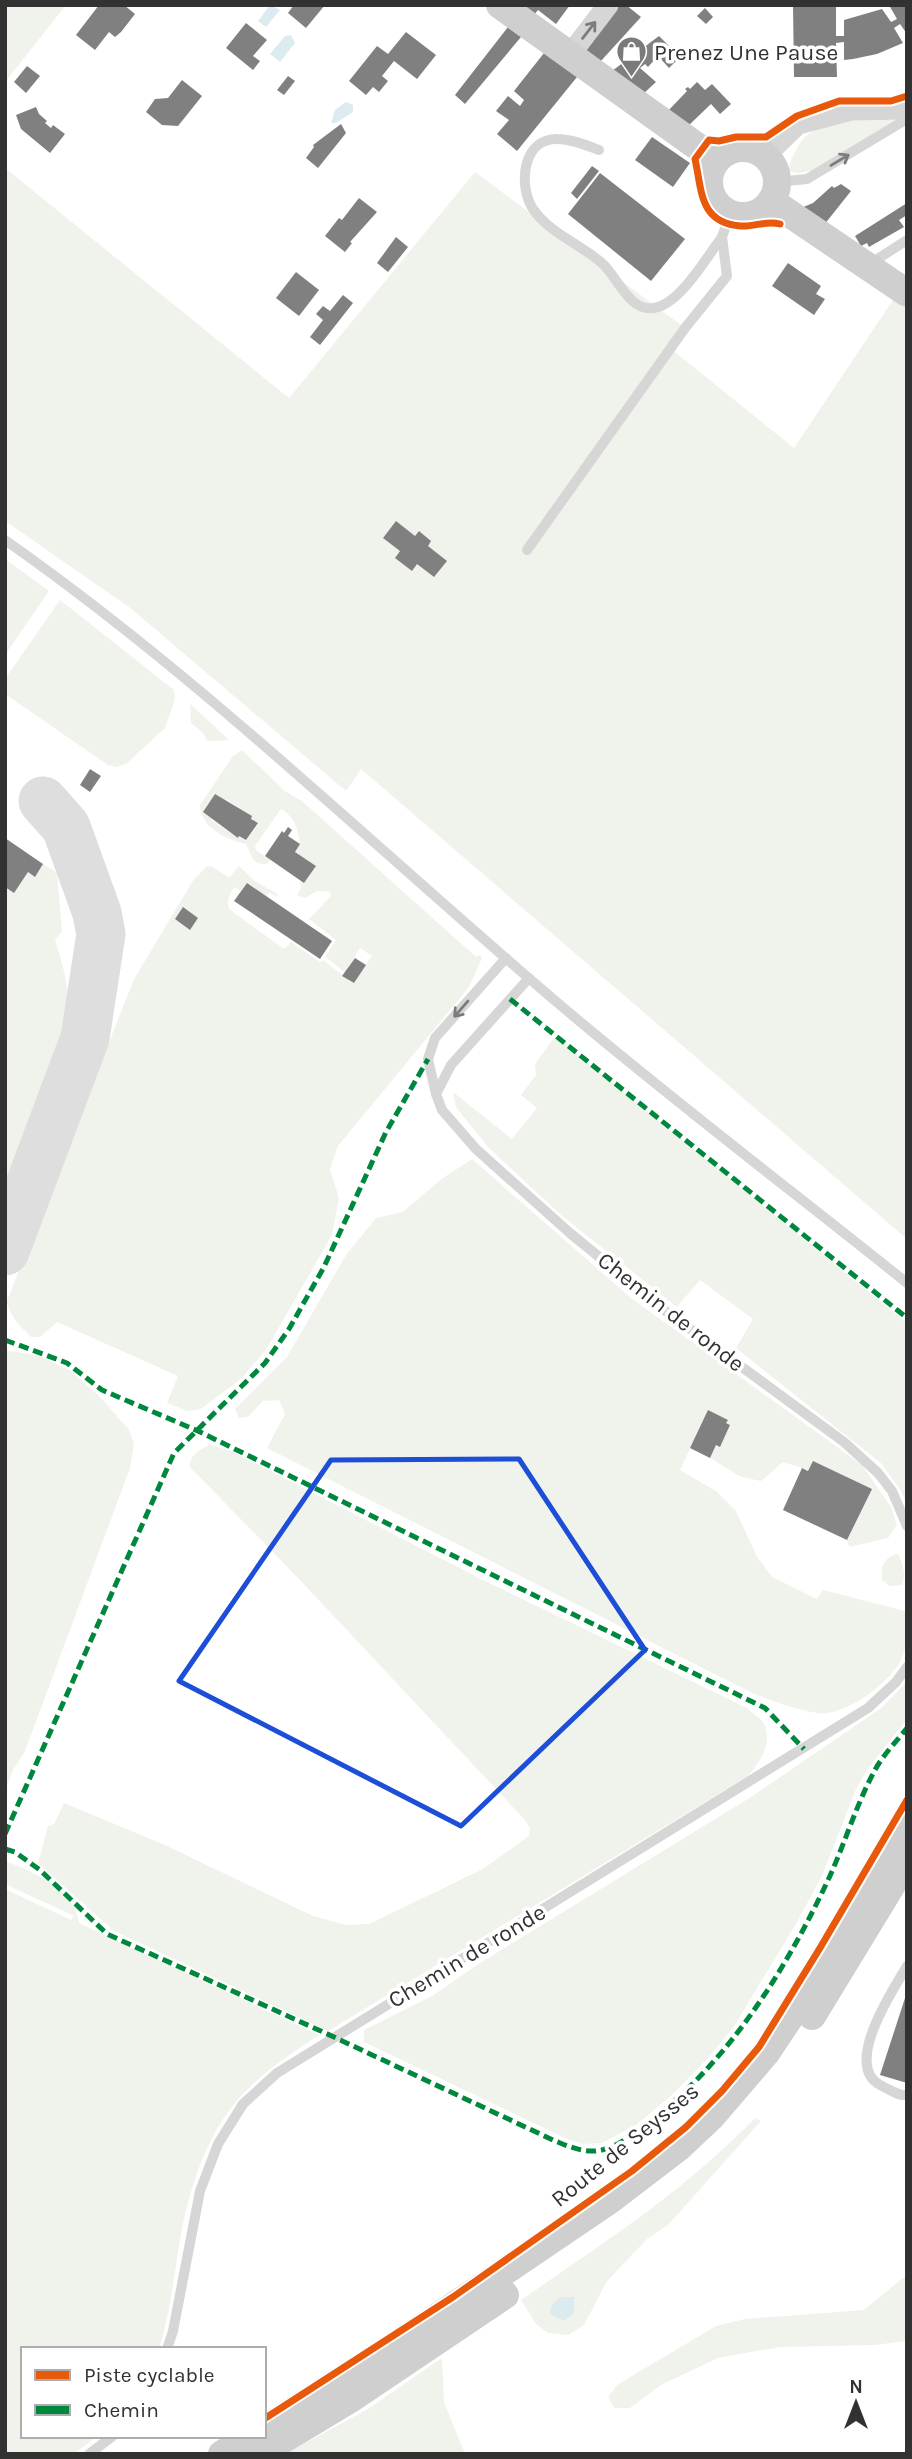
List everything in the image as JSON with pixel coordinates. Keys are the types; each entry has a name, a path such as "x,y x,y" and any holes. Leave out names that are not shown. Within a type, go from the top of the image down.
{"main road":[{"path":"500,5 716,160"},
{"path":"741,148 754,150 765,156 775,171 774,192 767,206 726,225 709,187 709,177 716,160 731,150 741,148"},
{"path":"774,192 866,266 907,293"},
{"name":"Route de Seysses","path":"259,2454 352,2398 411,2347 678,2148 712,2116 766,2053 898,1869 907,1820"},
{"name":"Route de Seysses","path":"266,2428 411,2347"},
{"path":"222,2454 250,2438"}],"street":[{"path":"569,56 608,5"},
{"path":"765,156 798,124 851,110 907,109"}],"lane":[{"path":"774,192 807,179 907,119"},
{"path":"599,150 556,138 544,142 535,148 526,164 527,195 535,212 604,265 631,300 642,307 651,309 674,299 726,225"},
{"path":"527,550 685,328 727,276 726,225"},
{"path":"866,266 907,240"},
{"path":"5,540 64,581 217,704 530,978 907,1283"},
{"name":"Chemin de ronde","path":"506,957 435,1038 428,1059 442,1110 476,1149 571,1234 667,1312 853,1450 878,1473 892,1491 907,1525"},
{"path":"436,1094 450,1065 530,978"},
{"name":"Chemin de ronde","path":"168,2347 200,2191 218,2144 243,2104 277,2073 325,2041 868,1708 896,1682 907,1667"},
{"name":"Route de Seysses","path":"898,1869 907,1838"},
{"path":"907,1966 874,2026 865,2057 877,2084 901,2096 907,2095"},
{"name":"Route de Seysses","path":"240,2454 411,2347"},
{"path":"89,2454 110,2438"}],"highlighted area":[{"path":"519,1459 645,1650 461,1826 179,1681 331,1460"}],"shaded area":[{"path":"5,5 66,5 5,82"},
{"path":"270,5 280,10 266,27 258,21"},
{"path":"291,35 295,43 280,62 270,54 285,36"},
{"path":"346,102 353,105 353,112 336,123 331,123 335,110"},
{"path":"845,120 895,122 816,170 797,173 789,171 794,154 809,134 821,127"},
{"path":"5,168 289,398 475,172 685,328 671,349 794,448 893,300 907,309 907,1239 361,769 346,791 129,607 5,521"},
{"path":"5,559 49,591 5,655"},
{"path":"60,600 174,690 175,699 165,728 126,764 117,767 108,765 5,694 5,679"},
{"path":"190,704 229,740 208,741 191,723"},
{"path":"242,750 286,792 302,801 476,957 479,955 482,958 469,987 338,1146 330,1169 339,1198 332,1235 266,1350 241,1379 201,1409 187,1411 167,1403 178,1376 57,1322 40,1337 31,1337 13,1316 7,1301 134,979 194,879 207,866 229,878 239,866 256,882 276,893 278,897 269,893 267,896 247,883 241,891 234,887 228,906 284,949 291,942 320,962 323,960 353,983 372,956 360,948 345,972 325,957 336,940 309,919 331,896 330,892 317,891 305,898 297,895 301,888 300,880 304,883 316,866 295,852 300,844 298,833 293,820 286,812 281,809 255,846 256,850 270,860 267,864 255,861 246,844 222,836 209,826 201,813 200,805 233,756","holes":["226,799 252,816 251,819 258,824 246,840 211,820"]},
{"path":"43,864 57,873 62,931 55,940 66,981 67,1023 5,1190 5,887 14,892 28,872 35,876"},
{"path":"554,1038 907,1323 907,1504 882,1464 736,1348 753,1319 700,1280 677,1307 562,1216 489,1148 456,1107 453,1092 512,1139 537,1108 521,1095 536,1075 535,1064"},
{"path":"472,1159 631,1298 862,1465 891,1507 897,1525 888,1538 849,1547 847,1540 871,1490 783,1462 761,1481 741,1477 710,1458 716,1445 720,1446 730,1425 726,1423 728,1420 708,1411 680,1470 716,1491 736,1511 757,1557 772,1577 817,1599 823,1590 905,1611 907,1632 903,1656 887,1679 868,1695 837,1711 819,1713 754,1694 267,1448 285,1414 279,1400 263,1401 248,1417 239,1418 235,1409 287,1357 346,1255 376,1218 403,1212 440,1180"},
{"path":"5,1350 40,1356 71,1371 101,1398 129,1430 134,1444 130,1468 25,1751 13,1770 5,1791"},
{"path":"210,1445 231,1451 481,1579 747,1708 763,1722 766,1731 766,1745 761,1758 748,1776 328,2031 114,1931 38,1863 48,1826 54,1824 64,1803 165,1845 313,1916 346,1925 369,1924 483,1869 529,1836 530,1828 524,1819 190,1467 193,1456"},
{"path":"898,1553 904,1577 902,1585 890,1586 882,1580 882,1566 887,1559"},
{"path":"907,1682 907,1719 867,1770 856,1789 822,1876 733,2028 672,2095 636,2125 602,2143 583,2144 567,2139 364,2042 364,2030 432,1996 480,1963 748,1799 880,1709"},
{"path":"5,1861 51,1883 70,1901 79,1923 319,2035 255,2082 234,2105 212,2138 196,2175 185,2214 160,2347 21,2347 21,2438 94,2438 74,2454 5,2454 5,1889 71,1920 74,1916 5,1884"},
{"path":"755,2118 761,2121 668,2225 647,2239 607,2281 584,2325 568,2335 548,2333 536,2324 521,2300 672,2192 701,2169"},
{"path":"903,2278 907,2278 907,2341 875,2345 780,2347 718,2358 661,2385 630,2408 614,2408 608,2397 617,2385 716,2326 745,2319 864,2310"},
{"path":"561,2297 574,2297 574,2313 564,2321 550,2314 552,2304"},
{"path":"442,2358 444,2402 465,2454 285,2454 368,2409"}],"building":[{"path":"99,5 124,5 135,14 115,37 109,32 95,50 76,35"},
{"path":"294,5 325,5 306,28 288,13"},
{"path":"526,5 570,5 556,24 538,10 534,15 524,8"},
{"path":"616,5 626,5 641,17 600,62 583,50"},
{"path":"793,5 836,5 836,36 844,36 844,20 882,9 891,22 897,19 889,5 907,5 907,34 900,24 894,28 903,43 877,54 853,59 844,60 844,42 836,43 837,77 794,77"},
{"path":"705,8 713,17 706,24 697,16"},
{"path":"246,23 267,40 253,56 260,61 253,70 226,48"},
{"path":"508,27 521,37 465,104 455,95"},
{"path":"406,32 436,55 417,79 394,61 382,76 388,81 379,92 373,87 366,95 349,81 377,46 388,54"},
{"path":"659,36 680,57 669,68 658,56 648,67 645,64 640,68 656,82 643,94 612,71"},
{"path":"544,53 577,77 517,151 497,134 509,120 496,111 508,96 520,106 524,100 514,91"},
{"path":"27,66 40,76 26,93 14,82"},
{"path":"288,76 295,81 284,95 277,90"},
{"path":"182,80 202,96 178,126 162,125 146,112 155,99 168,98"},
{"path":"697,82 705,90 712,84 731,104 720,114 711,104 687,127 667,112 687,91 685,89 690,89"},
{"path":"36,107 47,121 45,123 51,128 53,125 65,134 50,153 21,129 16,115"},
{"path":"341,124 346,133 318,168 306,158 313,145"},
{"path":"652,137 690,163 673,187 635,160"},
{"path":"592,166 599,171 577,199 571,193"},
{"path":"600,173 685,239 651,281 568,214"},
{"path":"841,184 851,191 824,225 801,208 813,203 832,186 834,188"},
{"path":"359,198 377,212 350,242 352,243 345,252 325,236"},
{"path":"907,203 907,215 899,220 904,227 869,247 867,243 861,246 855,236"},
{"path":"396,237 408,247 388,272 377,263"},
{"path":"788,263 821,286 816,294 825,299 814,315 772,286"},
{"path":"296,272 319,290 299,316 276,298"},
{"path":"343,295 353,303 320,345 310,337 323,320 316,314 323,306 330,311"},
{"path":"396,521 415,536 419,531 431,541 428,546 447,561 434,577 417,564 412,571 395,558 400,551 383,538"},
{"path":"90,769 101,776 90,792 80,785"},
{"path":"215,794 252,816 251,819 258,823 246,840 239,836 238,838 203,812"},
{"path":"288,827 292,830 288,836 300,844 295,852 316,866 304,883 265,856 282,831 284,833"},
{"path":"5,838 43,864 35,877 28,872 14,893 5,887"},
{"path":"247,883 332,941 320,959 234,901"},
{"path":"183,907 198,918 190,930 175,919"},
{"path":"355,958 366,965 354,983 342,976"},
{"path":"708,1410 728,1420 726,1423 730,1425 720,1447 716,1445 710,1458 690,1448"},
{"path":"813,1461 872,1489 847,1540 783,1510 802,1468 808,1471"},
{"path":"907,1995 907,2083 880,2075"}],"taxiway":[{"path":"5,1251 85,1038 101,934 97,913 66,827 43,801"}],"marked path":[{"path":"510,999 907,1318"},
{"path":"5,1834 174,1453 265,1363 289,1329 324,1267 386,1132 428,1059"},
{"path":"5,1340 67,1363 102,1390 198,1431 765,1708 804,1749"},
{"path":"5,1849 15,1852 40,1870 107,1934 555,2141 580,2150 596,2151 626,2139 672,2103 701,2076 751,2014 812,1913 875,1770 907,1728"}],"cycle path":[{"path":"780,224 727,224 710,212 702,193 695,159 709,140 766,137 797,116 839,101 891,101 907,96"},
{"path":"266,2418 453,2297 632,2171 686,2127 722,2091 759,2047 907,1800"}],"place":[{"name":"Prenez Une Pause","path":"631,79"}]}
